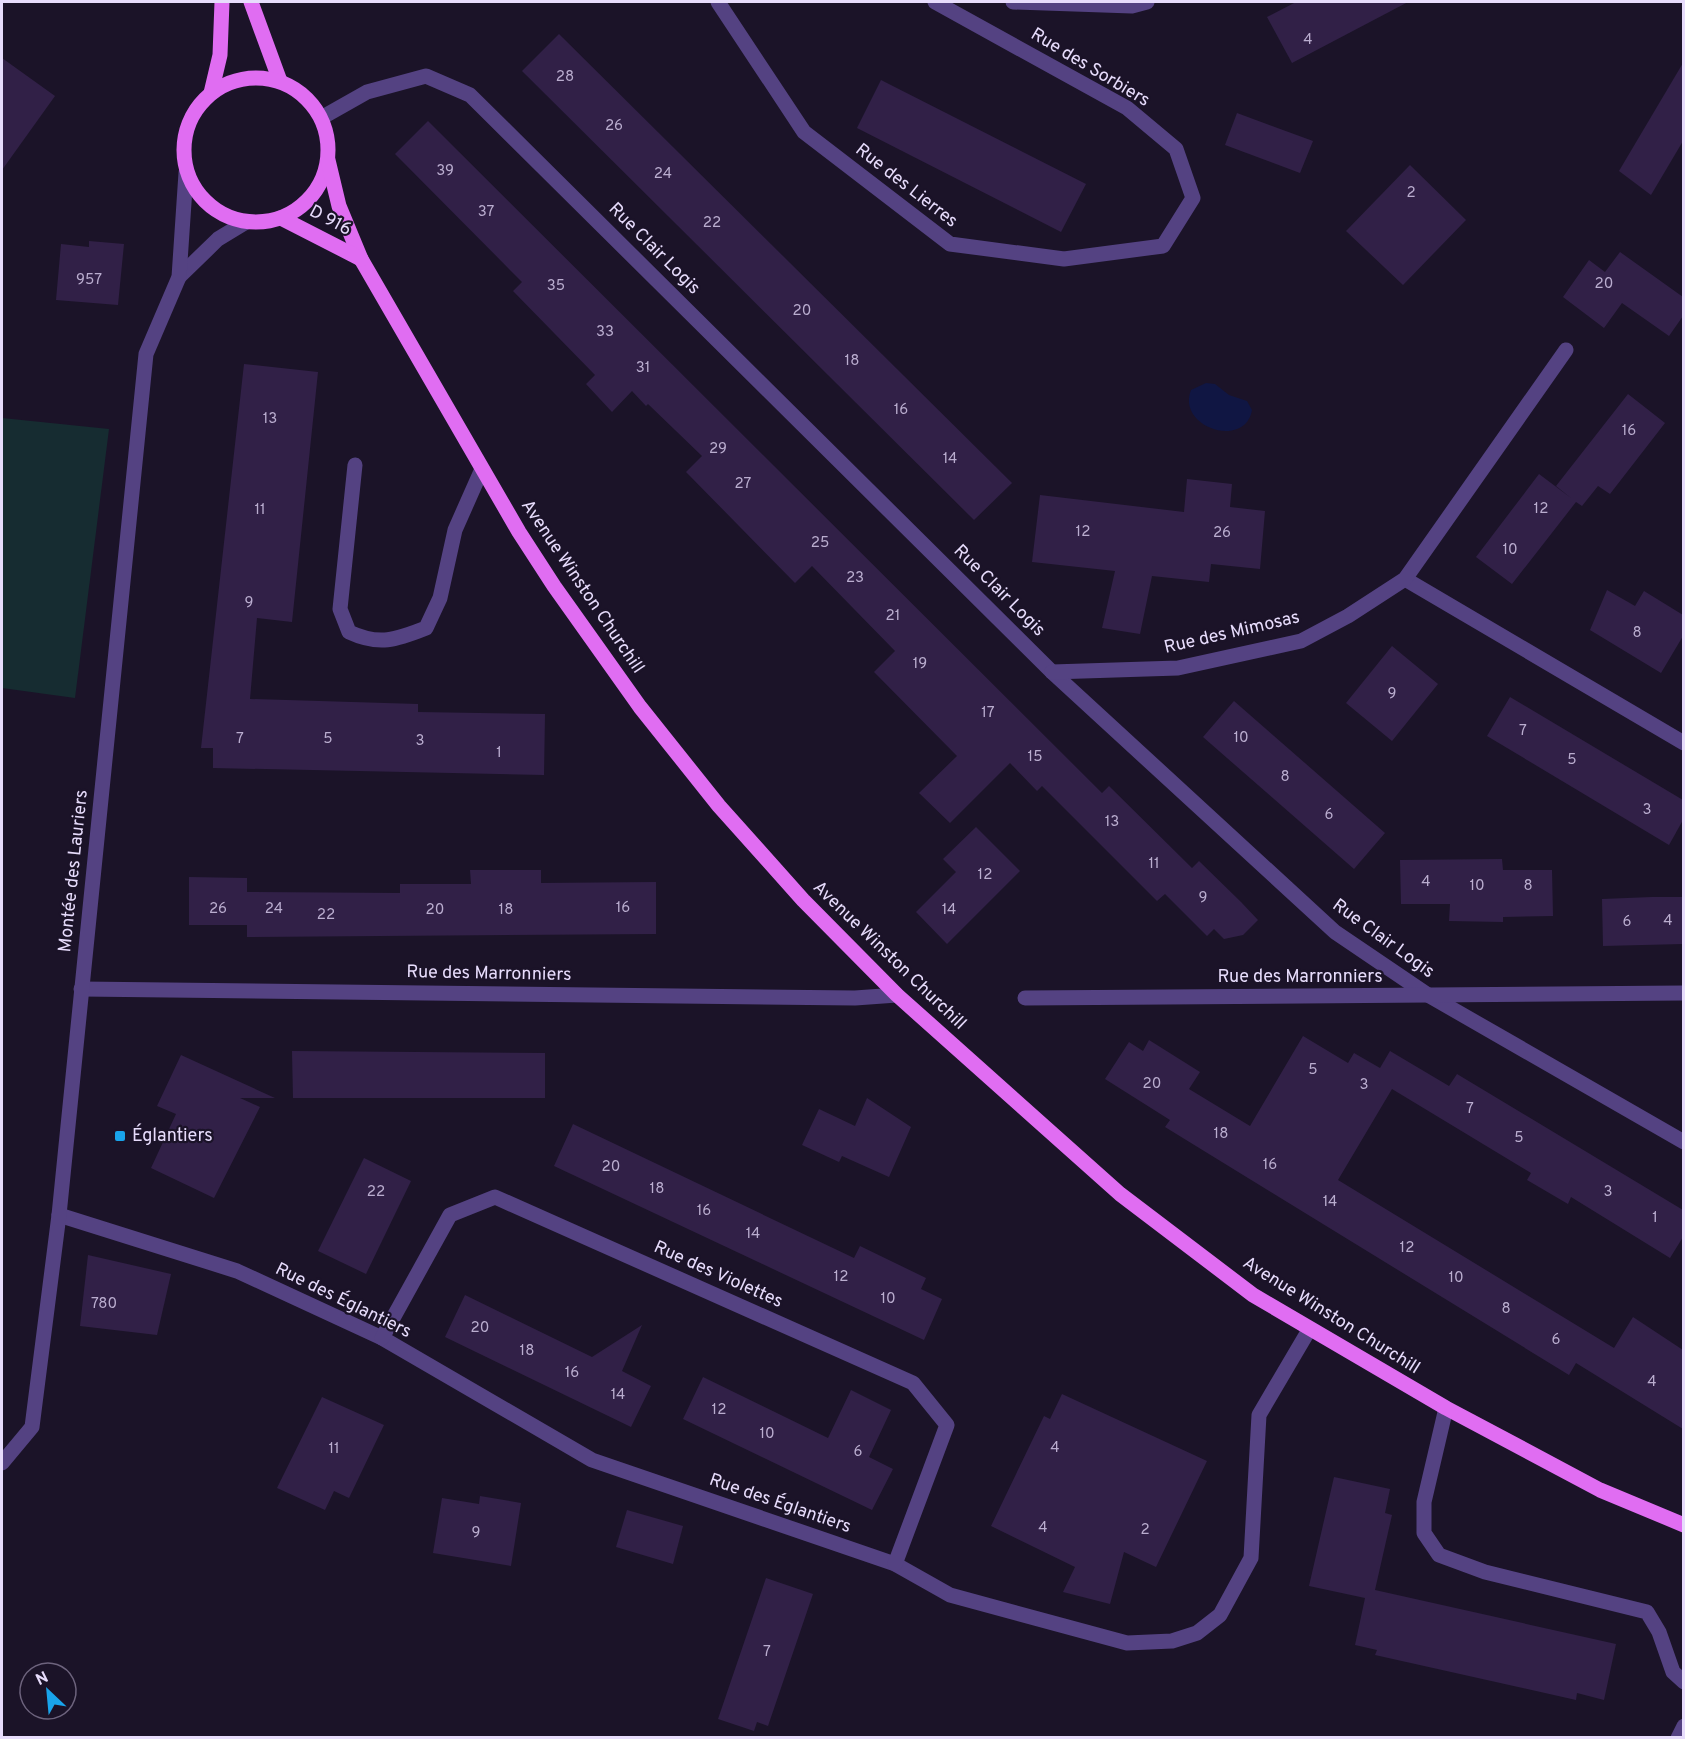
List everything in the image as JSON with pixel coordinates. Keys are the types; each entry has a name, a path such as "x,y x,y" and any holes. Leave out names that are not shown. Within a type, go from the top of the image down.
{"main road":[{"path":"211,93 220,55 222,2"},
{"path":"251,2 280,81"},
{"path":"232,81 280,81 304,96 321,118 328,138 328,160 322,178 313,195 298,208 281,218 264,222 246,222 226,217 209,206 195,191 186,173 182,152 186,129 195,108 211,93 232,81"},
{"name":"Avenue Winston Churchill","path":"328,160 339,206 361,259 482,470 554,586 648,716 719,806 795,892 897,995 1120,1194 1253,1295 1309,1330 1446,1408 1600,1490 1683,1526"},
{"name":"D 916","path":"281,218 361,259"}],"street":[{"name":"Rue des Lierres","path":"718,2 804,132 950,244 1064,259 1163,246 1193,198"},
{"name":"Rue des Sorbiers","path":"935,2 1127,108 1176,149 1193,198"},
{"path":"1013,2 1132,6 1147,2"},
{"name":"Rue Clair Logis","path":"321,118 367,92 426,76 471,95 1052,672 1335,932 1428,995 1683,1142"},
{"name":"Montée des Lauriers","path":"2,1463 32,1427 59,1215 146,354 179,277 186,173"},
{"name":"Montée des Lauriers","path":"179,277 218,239 246,222"},
{"name":"Rue des Mimosas","path":"1052,672 1178,668 1301,640 1348,616 1405,579 1566,350"},
{"path":"355,465 340,609 349,632 368,641 399,639 426,628 440,598 455,530 482,470"},
{"path":"1405,579 1683,743"},
{"name":"Rue des Marronniers","path":"81,989 855,998 897,995"},
{"name":"Rue des Marronniers","path":"1025,998 1683,993"},
{"name":"Rue des Violettes","path":"382,1338 450,1215 495,1197 913,1383 946,1425 895,1564"},
{"name":"Rue des Églantiers","path":"59,1215 237,1271 382,1338 592,1460 895,1564 950,1594 1127,1643 1172,1641 1197,1634 1220,1615 1251,1558 1259,1415 1309,1330"},
{"path":"1446,1408 1424,1502 1424,1533 1439,1555 1485,1572 1647,1612 1659,1632 1673,1672 1683,1682"},
{"path":"1678,1737 1683,1726"}],"green space":[{"path":"2,418 109,429 75,698 2,688"}],"shaded area":[{"path":"1206,383 1215,384 1229,395 1247,401 1252,410 1247,422 1237,429 1226,431 1213,429 1202,423 1193,414 1189,403 1191,390"}],"building":[{"path":"1296,2 1408,2 1292,63 1267,17"},
{"path":"559,34 1012,483 974,520 522,71"},
{"path":"2,58 55,96 2,170"},
{"path":"1683,63 1683,141 1651,195 1619,171"},
{"path":"881,80 1086,184 1061,232 857,128"},
{"path":"1237,113 1313,141 1300,173 1225,145"},
{"path":"428,121 1102,793 1109,786 1192,868 1199,861 1258,920 1243,935 1224,939 1214,929 1207,936 1165,894 1157,901 1042,786 1037,791 1010,763 950,823 919,793 957,756 874,672 895,651 812,566 795,583 686,472 702,456 648,404 646,406 632,391 612,412 586,384 595,375 513,291 522,282 395,154"},
{"path":"1410,165 1466,220 1403,285 1346,231"},
{"path":"89,241 124,244 118,305 56,300 61,244 89,247"},
{"path":"1620,252 1683,297 1683,316 1669,336 1622,303 1604,328 1563,297 1589,260 1605,272"},
{"path":"244,364 318,372 292,622 257,618 250,699 418,704 418,712 545,714 544,775 213,768 213,748 201,748"},
{"path":"1628,394 1665,423 1610,494 1598,486 1582,506 1576,502 1512,584 1476,557 1539,474 1571,498 1556,486"},
{"path":"1187,479 1232,484 1230,507 1265,511 1260,569 1211,564 1209,582 1152,576 1140,634 1102,628 1115,571 1032,562 1040,495 1184,512"},
{"path":"1607,590 1635,606 1644,591 1683,615 1683,636 1661,673 1590,630"},
{"path":"1392,646 1438,684 1392,741 1346,703"},
{"path":"1510,697 1683,800 1683,820 1669,845 1487,736"},
{"path":"1234,701 1385,833 1354,869 1203,737"},
{"path":"976,827 1020,871 947,944 916,912 956,872 943,859"},
{"path":"1502,859 1503,870 1552,870 1553,916 1503,917 1503,922 1449,921 1450,904 1401,904 1400,860"},
{"path":"470,870 541,870 541,883 656,882 656,934 247,937 247,925 189,925 189,877 247,878 247,892 400,893 400,884 471,884"},
{"path":"1683,897 1683,944 1603,946 1602,899"},
{"path":"1303,1036 1348,1063 1354,1053 1380,1068 1390,1051 1449,1086 1457,1074 1683,1210 1683,1237 1670,1258 1571,1197 1568,1204 1527,1180 1531,1173 1392,1089 1338,1180 1614,1348 1633,1317 1683,1350 1683,1429 1576,1363 1569,1375 1165,1127 1170,1120 1105,1079 1129,1042 1143,1051 1149,1040 1200,1072 1189,1089 1250,1126"},
{"path":"292,1051 545,1053 545,1098 293,1098"},
{"path":"181,1055 275,1098 240,1098 260,1107 214,1198 151,1168 176,1114 157,1106"},
{"path":"867,1098 911,1127 889,1177 842,1156 839,1162 802,1145 819,1109 855,1126"},
{"path":"573,1124 854,1258 860,1246 926,1278 921,1289 942,1299 924,1340 554,1166"},
{"path":"364,1158 411,1181 366,1274 318,1251"},
{"path":"88,1255 171,1274 157,1335 80,1326"},
{"path":"465,1295 592,1357 642,1325 622,1371 651,1386 631,1427 445,1337"},
{"path":"703,1377 828,1438 851,1390 891,1410 869,1457 893,1469 872,1510 683,1419"},
{"path":"1062,1394 1207,1461 1156,1567 1124,1552 1110,1604 1063,1592 1075,1567 991,1526 1044,1416 1050,1419"},
{"path":"322,1397 384,1425 349,1498 334,1491 325,1510 277,1488"},
{"path":"1334,1477 1390,1489 1385,1513 1392,1515 1375,1590 1616,1644 1604,1700 1577,1693 1576,1700 1375,1655 1377,1650 1355,1645 1365,1598 1309,1586"},
{"path":"480,1496 521,1503 511,1566 433,1553 442,1498 479,1504"},
{"path":"627,1510 683,1526 673,1564 616,1547"},
{"path":"766,1578 813,1594 768,1726 757,1722 754,1731 718,1719"}],"place":[{"name":"Églantiers","path":"120,1136"}]}
